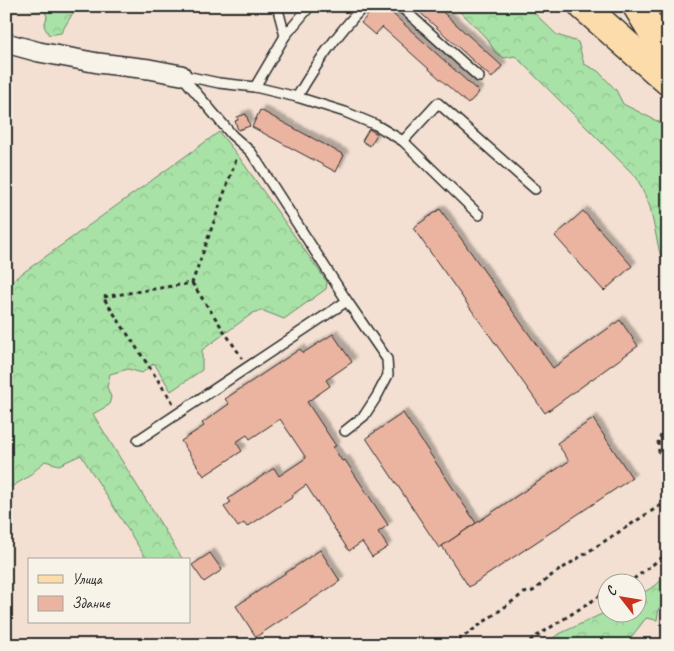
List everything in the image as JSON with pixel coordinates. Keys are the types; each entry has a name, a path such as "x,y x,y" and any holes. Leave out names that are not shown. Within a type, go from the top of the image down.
{"main road":[{"path":"583,6 668,81"},
{"path":"637,6 668,57"}],"street":[{"path":"6,43 98,64 148,69 181,75"}],"lane":[{"path":"277,6 285,36"},
{"path":"255,87 285,36 310,6"},
{"path":"297,97 318,62 344,26 364,6"},
{"path":"400,6 478,77"},
{"path":"181,75 219,83 255,87 297,97 345,112 376,125 403,140 479,215"},
{"path":"181,75 251,152 347,301 387,359 388,375 378,396 364,416 345,431"},
{"path":"403,140 438,103 535,189"},
{"path":"138,440 347,301"}],"path":[{"path":"192,283 242,144"},
{"path":"192,283 248,367"},
{"path":"180,412 103,297 192,283"},
{"path":"668,429 658,439 659,452 668,469"},
{"path":"452,645 524,593 533,591 552,575 664,503 668,491"},
{"path":"640,574 668,553"},
{"path":"523,645 596,598"}],"green space":[{"path":"25,6 77,6 61,33 49,35 44,26 47,17 45,11 34,10"},
{"path":"453,6 527,6 557,35 578,42 584,64 598,71 616,90 623,104 668,128 668,252 666,257 660,254 650,207 637,178 515,56 504,58 495,52 488,40"},
{"path":"219,132 239,157 327,282 326,289 284,319 261,310 253,313 202,350 202,370 171,391 154,363 142,373 128,369 110,374 107,387 111,397 109,405 93,414 182,558 146,558 81,455 59,465 45,461 28,477 6,490 6,285"},
{"path":"668,574 668,582 664,588 666,602 659,608 657,620 646,618 646,591 655,586"},
{"path":"596,617 596,624 641,624 625,645 544,645 557,635"}],"building":[{"path":"376,6 384,6 479,92 468,104 382,27 375,35 361,23"},
{"path":"413,6 436,6 502,66 492,78"},
{"path":"260,110 344,155 336,172 252,127"},
{"path":"246,114 250,126 238,130 235,121 238,120 237,117"},
{"path":"369,129 377,134 370,146 362,141"},
{"path":"440,209 553,368 620,320 638,346 545,413 413,228"},
{"path":"583,211 632,266 604,291 555,236"},
{"path":"333,334 352,362 326,380 330,386 307,402 336,446 333,447 342,461 345,460 388,525 378,532 388,547 372,557 362,542 349,551 306,485 292,495 293,497 247,527 244,523 238,527 224,507 231,502 228,499 274,468 279,476 306,458 280,419 250,439 247,435 236,442 242,451 204,476 181,441 204,426 202,423 229,404 225,399 300,349 303,353"},
{"path":"403,413 476,523 439,548 366,438"},
{"path":"593,419 632,478 469,587 442,546 569,461 557,443"},
{"path":"320,550 340,581 256,637 236,606"},
{"path":"210,553 222,570 204,582 192,565"}]}
